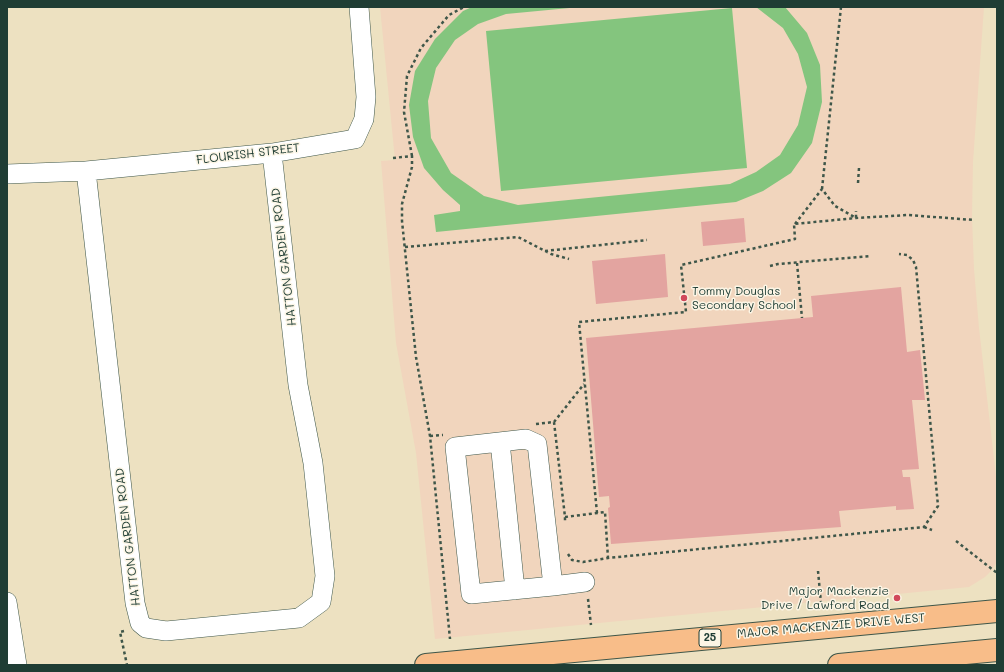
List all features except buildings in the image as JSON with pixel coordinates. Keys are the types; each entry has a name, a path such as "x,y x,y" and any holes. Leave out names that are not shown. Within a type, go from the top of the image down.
{"main road":[{"name":"MAJOR MACKENZIE DRIVE WEST","path":"426,665 997,611"},
{"path":"839,665 997,650"}],"street":[{"name":"FLOURISH STREET","path":"7,174 86,171 272,153 355,139 364,119 366,97 359,7"},
{"name":"HATTON GARDEN ROAD","path":"86,171 135,603 140,623 146,628 166,630 299,618 321,602 325,576 313,463 298,385 272,153"},
{"path":"553,586 537,444 526,439 455,447 471,594 553,586 586,588"},
{"path":"500,442 515,590"},
{"path":"7,602 17,665"}],"path":[{"path":"450,639 430,436 416,357 406,247 402,221 402,204 412,167 412,156 404,112 407,76 421,48 449,15 464,7"},
{"path":"597,513 579,322 686,312 681,265 796,239 794,224 822,189 840,7"},
{"path":"393,158 412,156"},
{"path":"858,183 859,168"},
{"path":"822,189 836,206 856,218"},
{"path":"856,211 856,218"},
{"path":"794,224 908,215 974,220"},
{"path":"406,247 518,237 551,254 569,259"},
{"path":"545,251 647,240"},
{"path":"900,254 907,255 913,260 916,267 938,506 924,528"},
{"path":"770,266 870,256"},
{"path":"797,263 802,318"},
{"path":"554,422 565,525"},
{"path":"565,517 605,512 608,558"},
{"path":"564,548 572,560 583,562 608,558 924,528 932,530"},
{"path":"956,541 997,573"},
{"path":"818,571 821,603"},
{"path":"586,588 591,625"},
{"path":"127,665 120,632 140,623"}],"shaded area":[{"name":"Tommy Douglas Secondary School","path":"380,7 984,7 973,162 972,217 974,269 979,328 997,485 997,562 990,572 969,587 435,639 416,453 396,343 381,161 395,160"}],"green space":[{"path":"472,7 580,7 506,14 478,24 455,40 436,68 428,101 431,138 451,173 484,196 518,205 730,184 756,172 780,155 798,125 807,87 798,54 783,28 756,7 785,7 807,33 820,65 822,102 812,143 791,173 763,191 736,202 436,232 434,215 460,211 460,205 443,190 424,168 413,137 409,105 415,71 435,39 463,11"},
{"path":"732,8 747,168 501,191 486,31"}],"place":[{"name":"Tommy Douglas Secondary School","path":"684,298"},
{"name":"Major Mackenzie Drive / Lawford Road","path":"897,598"}]}
